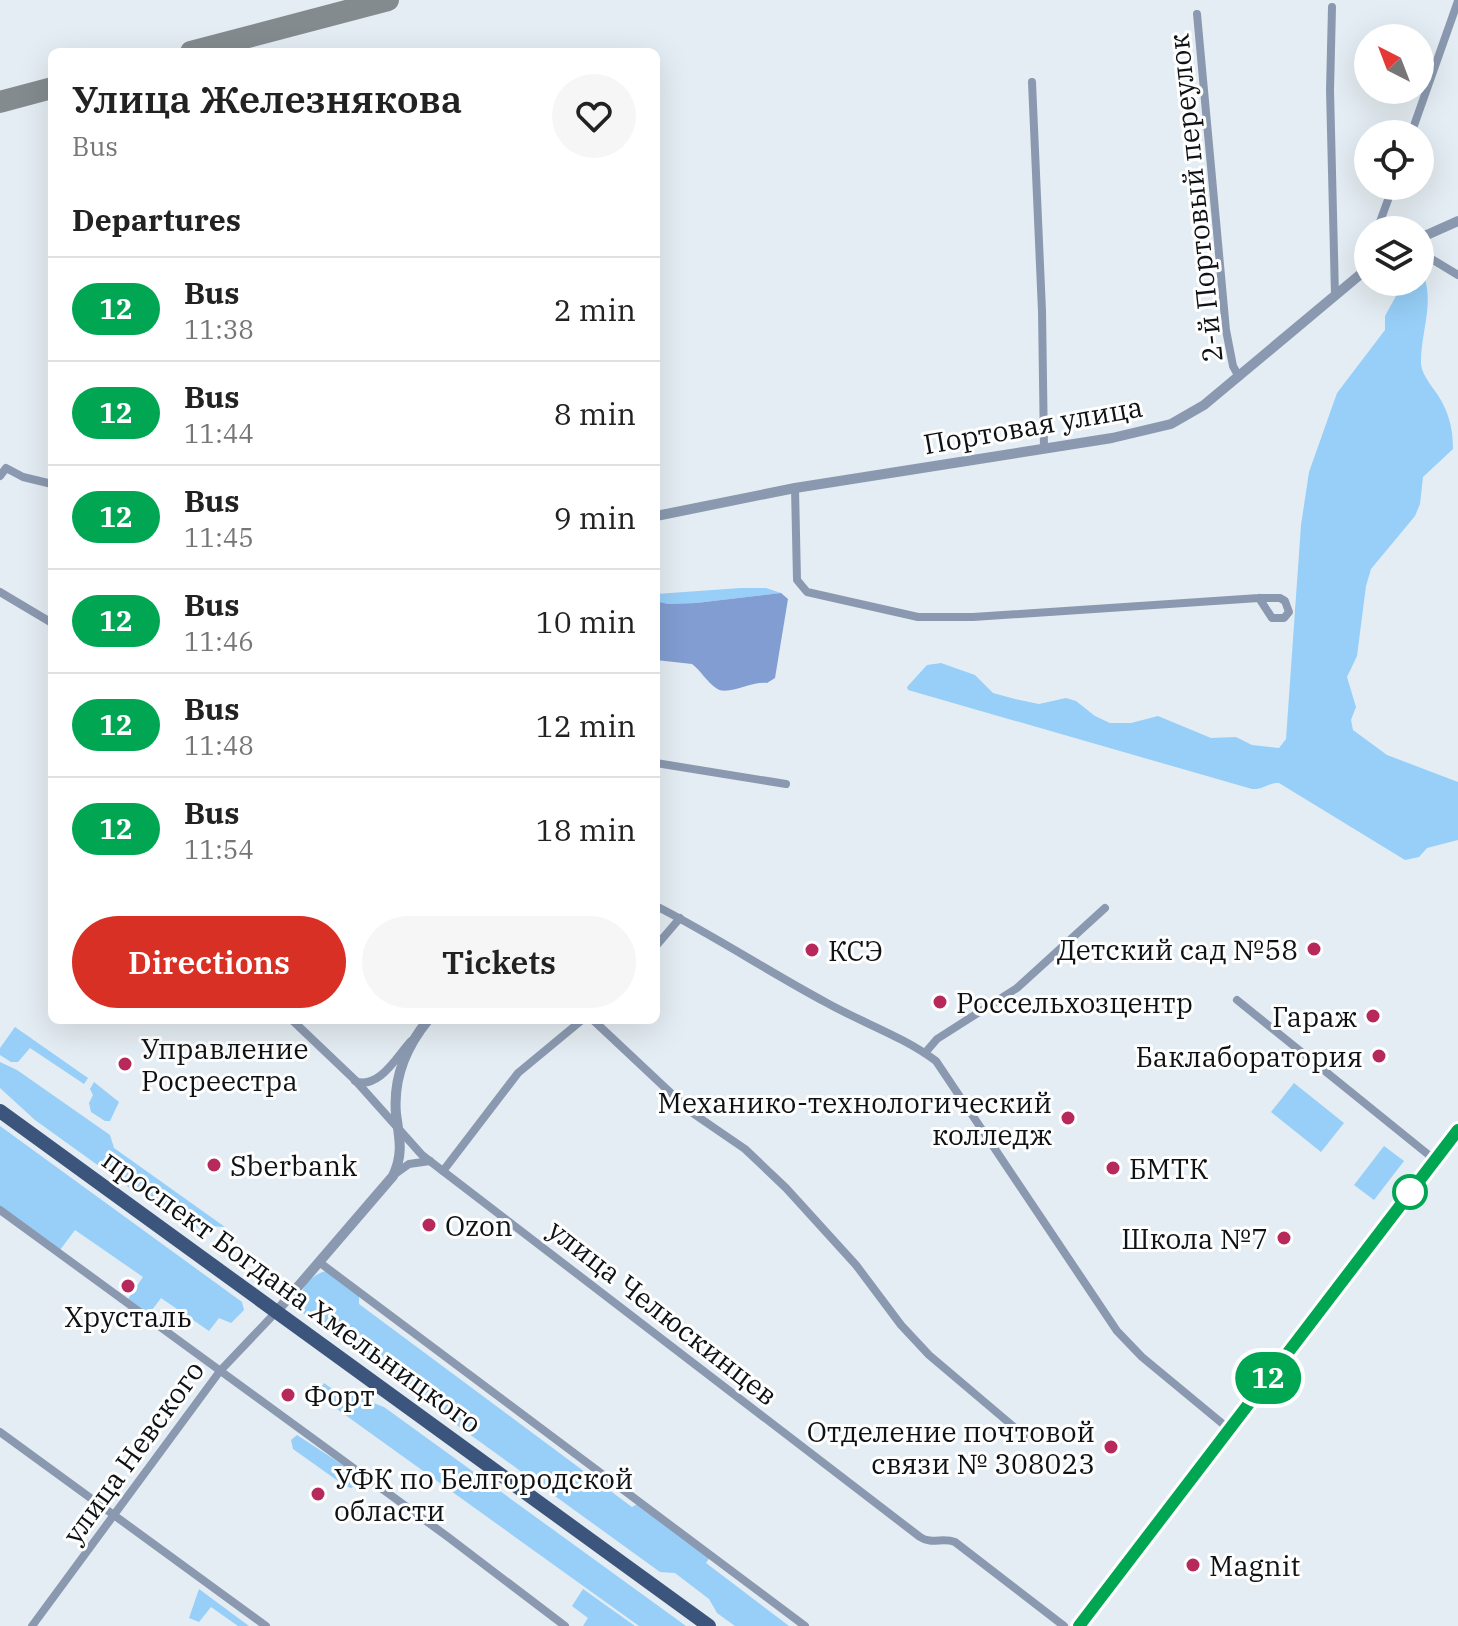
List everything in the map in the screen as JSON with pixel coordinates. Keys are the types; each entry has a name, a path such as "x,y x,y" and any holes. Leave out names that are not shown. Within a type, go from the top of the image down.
{"main road":[{"name":"проспект Богдана Хмельницкого","path":"0,1111 709,1626"},
{"path":"1439,1155 1458,1130"},
{"path":"1439,1155 1458,1142"}],"street":[{"path":"1416,120 1458,1"},
{"path":"1332,7 1330,90 1335,295"},
{"name":"2-й Портовый переулок","path":"1197,14 1226,330 1233,366 1239,377"},
{"path":"1032,82 1042,311 1044,449"},
{"path":"1434,232 1458,221"},
{"path":"1434,260 1458,275"},
{"name":"Портовая улица","path":"660,515 795,488 1112,438 1171,424 1204,405 1354,280"},
{"path":"3,472 48,483"},
{"path":"795,488 797,580 807,592 918,617 973,617 1259,598"},
{"path":"0,592 48,621"},
{"path":"660,764 786,784"},
{"path":"660,908 828,1004 895,1035 936,1061 1117,1331 1142,1357 1229,1429"},
{"path":"925,1053 937,1039 1017,988 1105,908"},
{"path":"660,941 680,918"},
{"path":"1079,1626 1439,1155 1237,1000"},
{"path":"296,1024 355,1080 365,1084 376,1080 425,1024"},
{"path":"443,1171 518,1073 577,1024"},
{"path":"597,1024 675,1099 745,1149 786,1188 840,1247 901,1325 929,1355 1027,1438"},
{"path":"393,1176 401,1156 396,1091 402,1064 417,1033"},
{"name":"улица Челюскинцев","path":"355,1080 426,1158 920,1537 928,1542 946,1539 955,1542 1064,1626"},
{"path":"373,1099 389,1098 396,1091"},
{"path":"401,1156 409,1151 426,1158"},
{"path":"277,1311 393,1176 409,1164 426,1158"},
{"path":"0,1210 565,1626"},
{"path":"319,1262 805,1626"},
{"name":"улица Невского","path":"32,1626 220,1371 277,1311"},
{"path":"0,1432 266,1626"}],"shaded area":[{"path":"1396,296 1428,296 1421,364 1447,413 1453,449 1423,477 1420,504 1415,516 1371,569 1357,656 1347,677 1356,707 1351,720 1353,730 1387,755 1458,782 1458,840 1427,848 1419,857 1405,860 1279,783 1252,789 908,690 907,687 927,665 941,663 975,675 993,693 1039,704 1066,698 1110,723 1131,723 1158,716 1211,738 1236,737 1252,745 1279,748 1286,739 1301,525 1309,472 1337,393 1385,330 1385,316"},
{"path":"741,588 766,588 781,593 668,604 660,602 660,594"},
{"path":"781,593 788,599 775,678 767,683 726,691 713,686 692,664 660,660 660,602 696,603"},
{"path":"15,1027 88,1078 84,1084 30,1048 18,1062 11,1062 0,1055 0,1048"},
{"path":"0,1062 17,1070 110,1135 114,1148 225,1227 209,1226 204,1232 154,1199 135,1192 35,1120 0,1088"},
{"path":"94,1082 119,1102 110,1121 91,1112 89,1103 93,1095 90,1089"},
{"path":"1294,1083 1344,1123 1321,1152 1271,1112"},
{"path":"0,1126 242,1302 244,1310 231,1323 219,1318 209,1331 161,1298 149,1314 128,1299 143,1277 75,1230 60,1250 0,1207"},
{"path":"1384,1146 1404,1161 1374,1200 1354,1185"},
{"path":"327,1271 359,1294 359,1304 632,1507 639,1503 710,1557 706,1563 789,1626 735,1626 717,1613 709,1599 675,1573 660,1572 306,1316 300,1303 303,1289 313,1277"},
{"path":"324,1383 348,1400 353,1395 384,1407 686,1626 639,1626 316,1394"},
{"path":"297,1435 355,1473 357,1485 351,1488 345,1486 293,1449 291,1440"},
{"path":"199,1589 249,1626 238,1626 211,1607 199,1622 189,1618"},
{"path":"583,1589 635,1626 583,1626 588,1618 572,1606"}],"taxiway":[{"path":"206,48 388,0"},
{"path":"0,102 48,89"}],"bus line":[{"name":"12","path":"1079,1626 1458,1130"}],"place":[{"name":"Детский сад №58","path":"1314,949"},
{"name":"КСЭ","path":"812,950"},
{"name":"Россельхозцентр","path":"940,1002"},
{"name":"Гараж","path":"1373,1016"},
{"name":"Баклаборатория","path":"1379,1056"},
{"name":"Управление Росреестра","path":"125,1064"},
{"name":"Механико-технологический колледж","path":"1068,1118"},
{"name":"Sberbank","path":"214,1165"},
{"name":"БМТК","path":"1113,1168"},
{"name":"Ozon","path":"429,1225"},
{"name":"Школа №7","path":"1284,1238"},
{"name":"Хрусталь","path":"128,1286"},
{"name":"Форт","path":"288,1395"},
{"name":"Отделение почтовой связи № 308023","path":"1111,1447"},
{"name":"УФК по Белгородской области","path":"318,1494"},
{"name":"Magnit","path":"1193,1565"}]}
